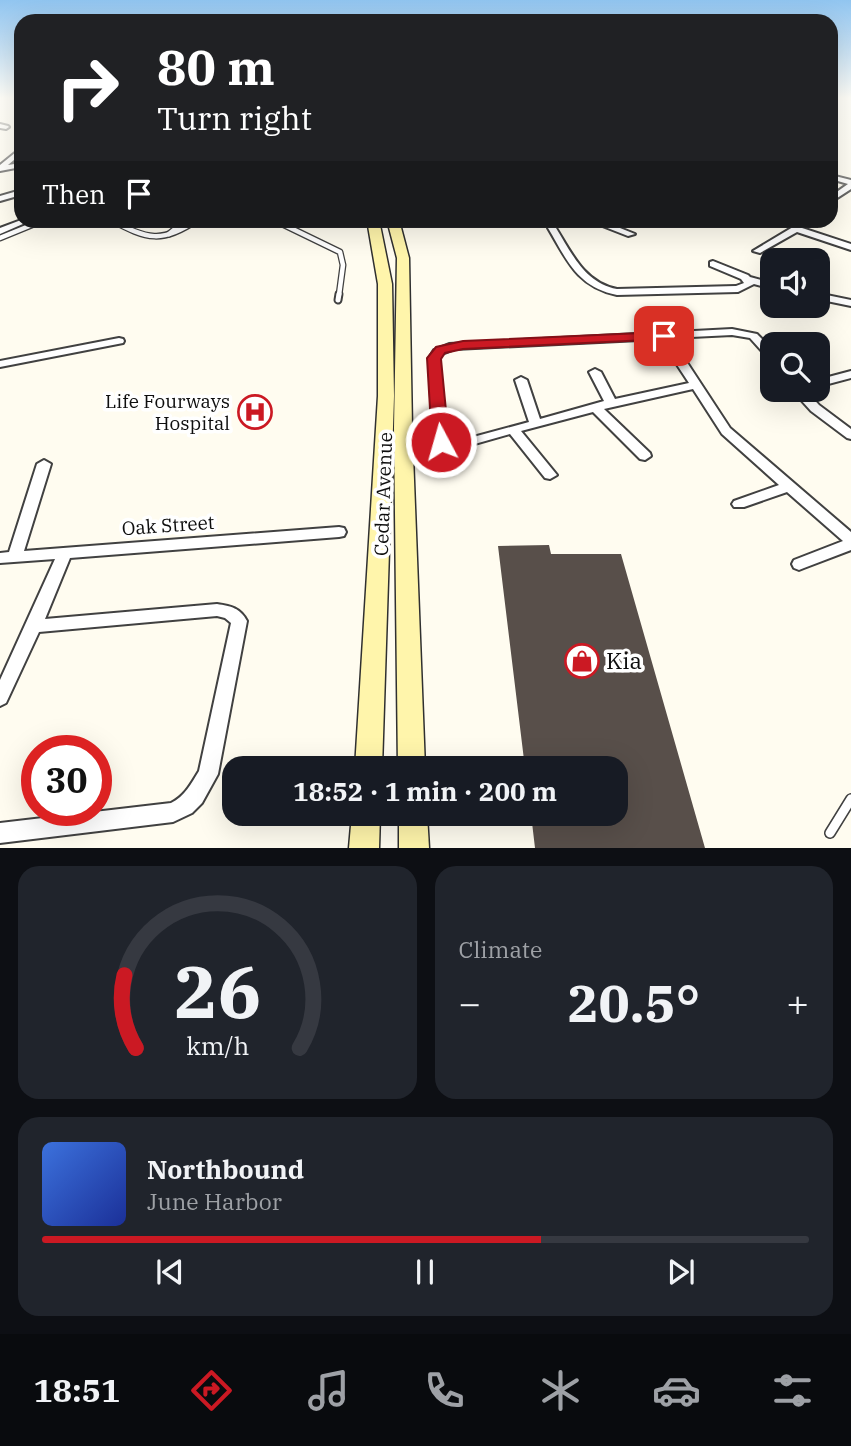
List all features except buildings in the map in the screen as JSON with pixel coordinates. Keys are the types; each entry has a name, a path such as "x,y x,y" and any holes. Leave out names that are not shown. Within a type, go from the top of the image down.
{"main road":[{"name":"Cedar Avenue","path":"370,756 386,396 385,284 374,228"},
{"name":"Cedar Avenue","path":"395,228 403,258 403,428 412,756"},
{"path":"364,848 365,826"},
{"path":"413,826 414,848"}],"street":[{"path":"0,169 14,158"},
{"path":"552,228 584,277 600,290 632,292 738,289 749,281"},
{"path":"614,228 631,234"},
{"path":"757,251 796,229 851,247"},
{"path":"713,264 760,284"},
{"path":"830,299 851,303"},
{"path":"695,385 611,403 460,446 443,444 439,438 434,358 438,352 463,345 748,334 760,341"},
{"path":"664,336 726,431 851,542 799,564"},
{"path":"0,364 119,341"},
{"path":"596,372 611,403"},
{"path":"830,380 851,374"},
{"path":"521,380 536,424"},
{"path":"809,402 851,435"},
{"path":"596,408 645,456"},
{"path":"514,432 550,475"},
{"path":"8,558 44,464"},
{"path":"739,504 789,486"},
{"name":"Oak Street","path":"8,558 339,532"},
{"path":"0,698 65,552"},
{"path":"0,833 132,818 173,812 185,806 203,785 208,774 239,621 230,612 204,611 34,626"}],"lane":[{"path":"0,238 24,228"},
{"path":"127,228 146,238 173,236 185,228"},
{"path":"146,238 170,234 177,228"},
{"path":"291,228 341,252 343,265 338,300"},
{"path":"830,833 851,799"}],"place":[{"name":"Life Fourways Hospital","path":"255,412"},
{"name":"Kia","path":"582,661"}],"route":[{"path":"441,442 434,358 446,347 664,336"}]}
